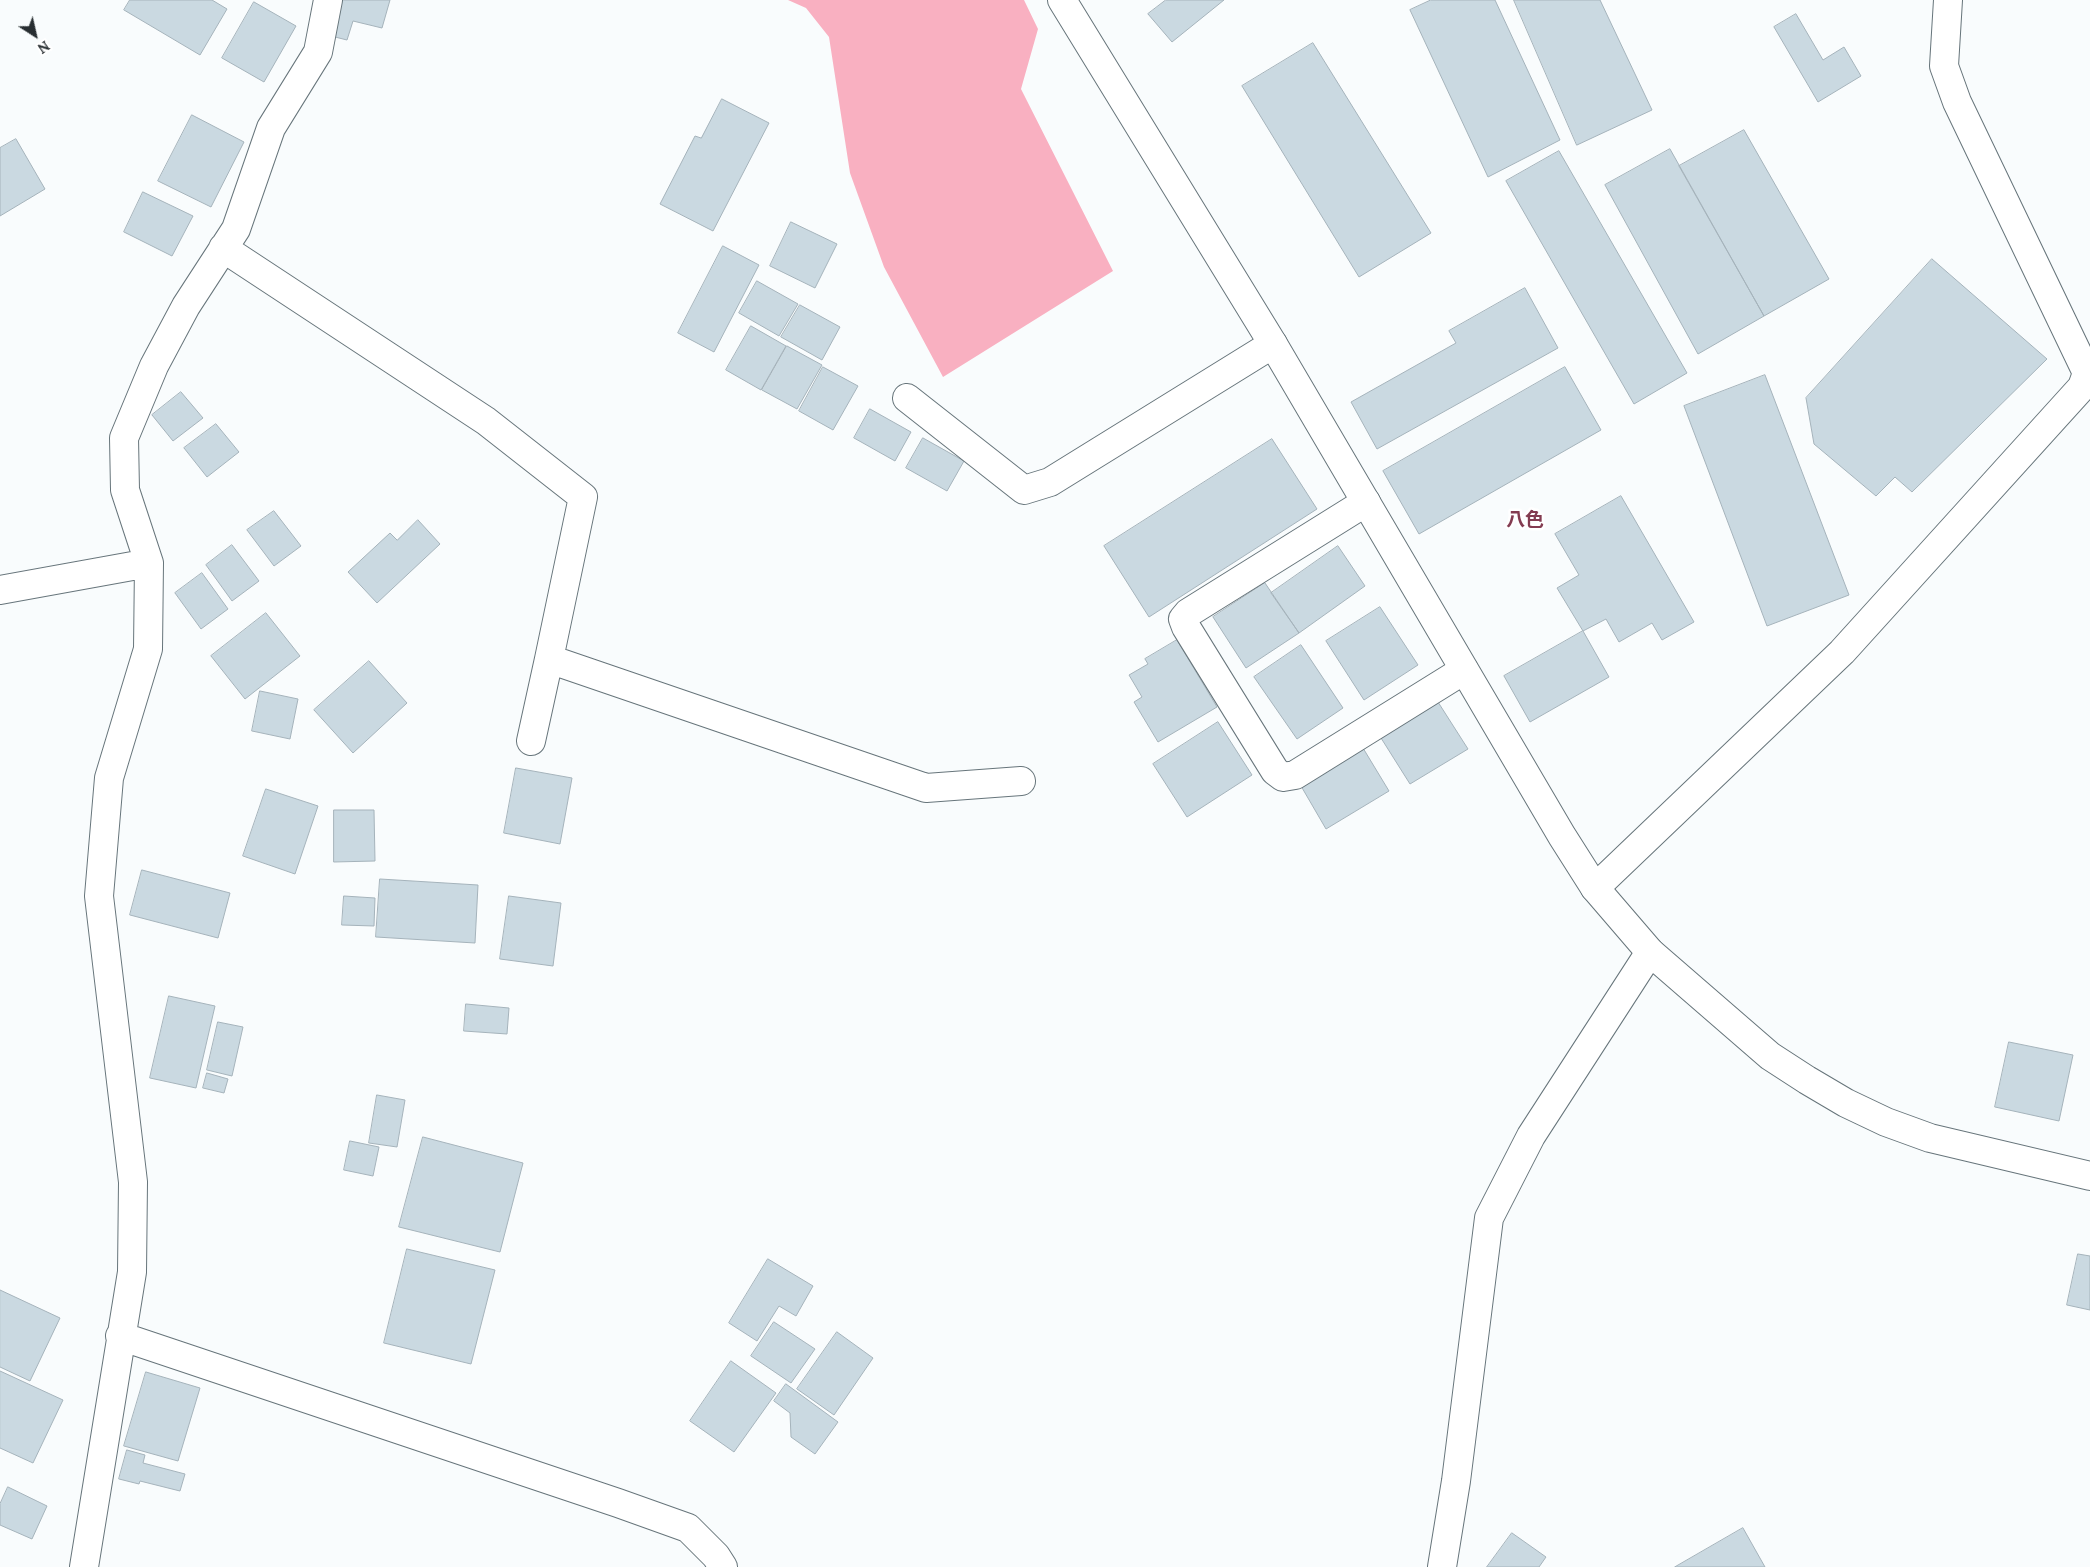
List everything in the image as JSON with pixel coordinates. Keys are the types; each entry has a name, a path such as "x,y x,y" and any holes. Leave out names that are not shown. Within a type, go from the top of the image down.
{"street":[{"path":"84,1567 120,1336 132,1272 133,1182 99,896 109,778 148,649 149,563 124,490 124,438 163,349 186,306 236,228 271,128 318,52 328,0"},
{"path":"1062,0 1273,344 1464,670 1595,888 1650,952 1770,1056 1846,1103 1886,1122 1930,1138 2090,1176"},
{"path":"1595,888 1842,652 2082,387 2087,372 1956,102 1944,66 1948,0"},
{"path":"223,248 486,421 583,497 532,741"},
{"path":"907,398 1024,490 1050,482 1273,344"},
{"path":"1366,502 1188,613 1183,619 1186,627 1275,771 1283,777 1295,775 1464,670"},
{"path":"0,590 149,563"},
{"path":"549,659 926,788 1021,781"},
{"path":"1442,1567 1456,1481 1489,1218 1531,1136 1650,952"},
{"path":"120,1336 618,1502 688,1528 716,1556 724,1567"}],"shaded area":[{"path":"788,0 1024,0 1038,29 1021,89 1113,271 943,377 884,267 850,173 829,37 806,8"}],"building":[{"path":"130,0 212,0 227,9 200,55 124,10"},
{"path":"340,0 390,0 382,28 353,21 347,40 331,36"},
{"path":"1166,0 1224,0 1172,42 1148,14"},
{"path":"1431,0 1495,0 1560,140 1488,177 1410,10"},
{"path":"1514,0 1600,0 1652,110 1577,145"},
{"path":"254,2 296,26 264,82 222,58"},
{"path":"1796,14 1823,60 1844,47 1861,76 1818,102 1774,27"},
{"path":"1313,43 1431,233 1359,277 1242,86"},
{"path":"722,99 769,123 713,231 660,204 695,136 701,138"},
{"path":"192,115 244,142 211,207 158,181"},
{"path":"1744,130 1829,279 1764,316 1679,166"},
{"path":"16,139 45,189 0,216 0,148"},
{"path":"1670,149 1764,316 1698,354 1605,185"},
{"path":"1559,151 1687,373 1634,404 1506,181"},
{"path":"143,192 193,216 172,256 124,232"},
{"path":"791,222 837,244 815,288 770,266"},
{"path":"723,246 759,265 714,352 678,333"},
{"path":"1932,259 2047,359 1912,492 1895,477 1876,496 1814,444 1806,398"},
{"path":"757,281 798,304 779,336 739,313"},
{"path":"1525,288 1558,348 1377,449 1351,402 1456,343 1449,331"},
{"path":"800,305 840,327 822,360 781,337"},
{"path":"751,326 786,346 761,390 726,370"},
{"path":"787,346 822,365 797,409 762,390"},
{"path":"823,367 858,386 833,430 799,411"},
{"path":"1565,367 1601,430 1419,534 1383,471"},
{"path":"1765,375 1849,595 1767,626 1684,406"},
{"path":"181,392 203,418 173,441 152,415"},
{"path":"870,409 911,432 895,461 854,438"},
{"path":"216,424 239,452 207,477 184,448"},
{"path":"923,438 964,461 947,491 906,468"},
{"path":"1272,439 1317,509 1149,617 1104,546"},
{"path":"1621,496 1694,622 1662,640 1652,623 1619,642 1606,619 1583,631 1557,588 1579,575 1555,534"},
{"path":"274,511 301,546 274,566 247,530"},
{"path":"418,520 440,544 377,603 348,572 390,533 397,540"},
{"path":"232,545 259,581 232,601 206,565"},
{"path":"1338,546 1365,586 1299,633 1271,593"},
{"path":"202,573 228,609 201,629 175,593"},
{"path":"1265,583 1299,633 1246,668 1213,617"},
{"path":"1380,607 1418,665 1364,700 1326,641"},
{"path":"266,613 300,656 245,699 211,656"},
{"path":"1583,631 1609,677 1530,722 1504,676"},
{"path":"1177,640 1217,707 1158,742 1134,702 1142,697 1129,675 1148,664 1145,659"},
{"path":"1301,645 1343,708 1297,739 1254,677"},
{"path":"369,661 407,703 353,753 314,710"},
{"path":"260,691 298,699 290,739 252,731"},
{"path":"1438,702 1468,749 1410,784 1381,738"},
{"path":"1218,722 1252,775 1187,817 1153,764"},
{"path":"1363,748 1389,791 1326,829 1301,786"},
{"path":"516,768 572,778 560,844 504,833"},
{"path":"266,789 318,806 295,874 243,856"},
{"path":"334,810 374,810 375,861 334,862"},
{"path":"142,870 230,893 218,938 130,915"},
{"path":"380,879 478,885 475,943 376,937"},
{"path":"344,896 375,898 374,926 342,925"},
{"path":"509,896 561,903 553,966 500,959"},
{"path":"169,996 215,1006 196,1088 150,1078"},
{"path":"466,1004 509,1008 507,1034 464,1031"},
{"path":"218,1022 243,1027 232,1076 207,1070"},
{"path":"2009,1042 2073,1055 2059,1121 1995,1107"},
{"path":"207,1073 228,1079 224,1093 203,1088"},
{"path":"377,1095 405,1100 397,1147 369,1143"},
{"path":"423,1137 523,1163 500,1252 399,1227"},
{"path":"350,1141 379,1147 373,1176 344,1170"},
{"path":"407,1249 495,1270 471,1364 384,1343"},
{"path":"2078,1254 2090,1256 2090,1310 2067,1305"},
{"path":"768,1259 813,1286 796,1316 779,1306 757,1341 729,1323"},
{"path":"0,1290 60,1318 30,1381 0,1367"},
{"path":"774,1322 815,1349 791,1383 751,1356"},
{"path":"837,1332 873,1358 834,1415 797,1389"},
{"path":"731,1361 776,1393 734,1452 690,1421"},
{"path":"0,1371 63,1400 33,1463 0,1448"},
{"path":"146,1372 200,1388 178,1461 124,1446"},
{"path":"786,1384 838,1422 815,1454 791,1437 790,1413 774,1401"},
{"path":"127,1450 145,1455 143,1463 185,1474 180,1491 140,1481 139,1484 119,1479"},
{"path":"8,1487 47,1506 32,1539 0,1525 0,1504"},
{"path":"1743,1528 1765,1567 1675,1567"},
{"path":"1512,1533 1546,1557 1539,1567 1487,1567"}],"district":[{"name":"八色","path":"1525,521"}]}
